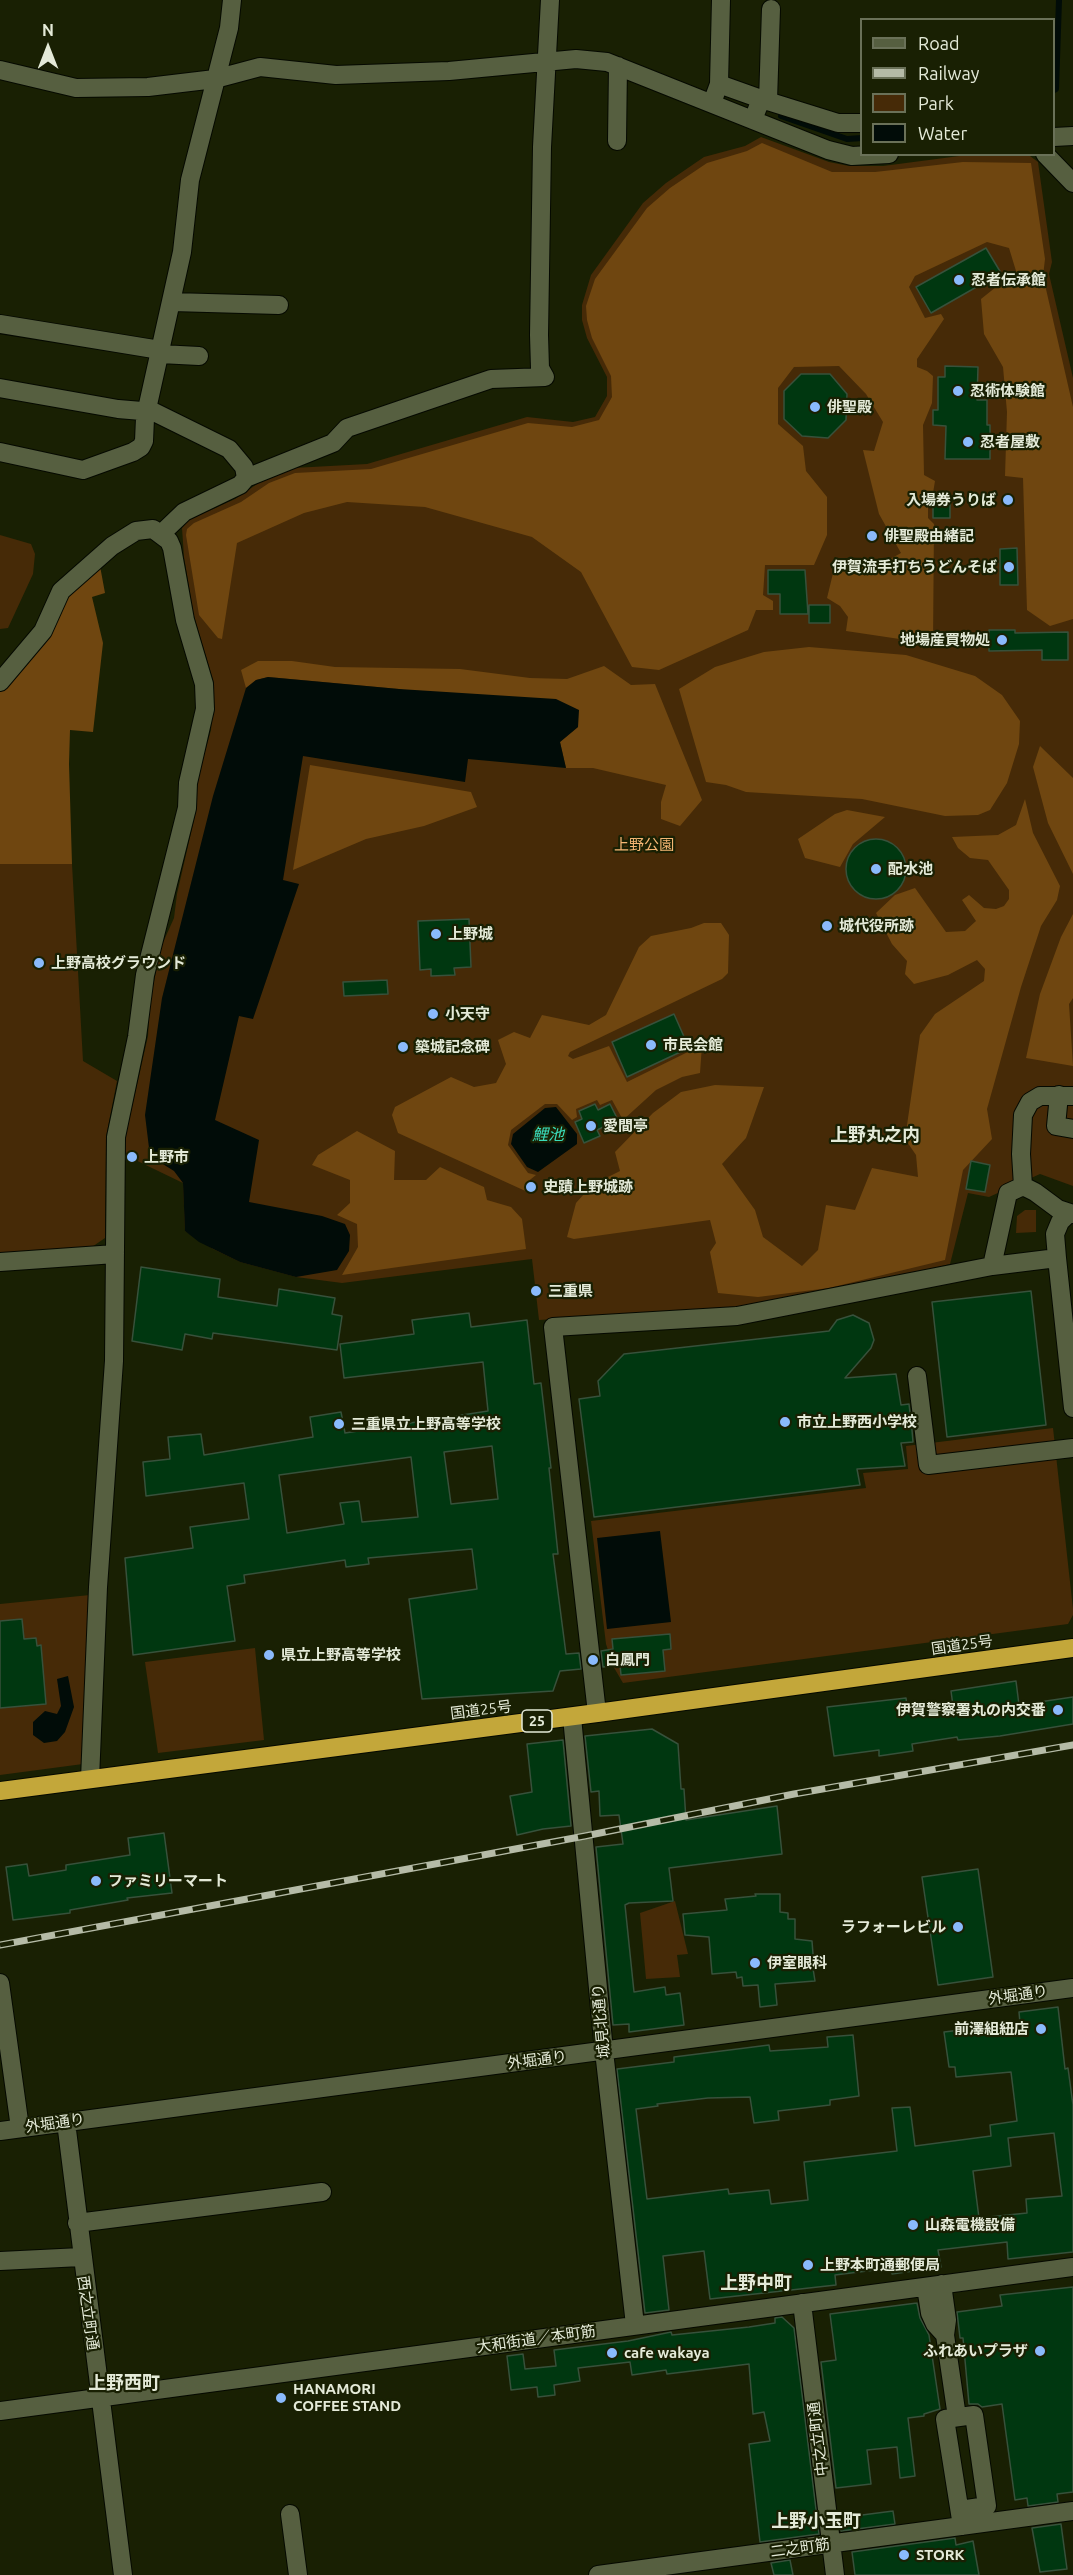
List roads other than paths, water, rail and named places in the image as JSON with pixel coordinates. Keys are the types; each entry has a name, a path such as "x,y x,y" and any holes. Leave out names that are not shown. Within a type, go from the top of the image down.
{"highway":[{"name":"国道25号","path":"0,1791 572,1717 1073,1648"}],"street":[{"path":"0,452 83,470 141,447 146,433 147,412 182,252 190,180 203,134 214,79 229,28 232,0"},
{"path":"161,534 184,512 240,485 246,478 333,443 347,428 490,379 545,377 540,368 539,335 542,147 550,0"},
{"path":"712,103 719,84 721,0"},
{"path":"753,120 765,100 771,9"},
{"path":"0,70 76,88 147,87 214,79 260,67 336,75 449,71 576,59 618,66 828,150 860,156"},
{"path":"617,141 618,66"},
{"path":"719,84 838,123 860,123"},
{"path":"1055,137 1073,136"},
{"path":"1047,156 1073,183"},
{"path":"172,302 279,304"},
{"path":"0,324 160,352 199,356"},
{"path":"0,388 154,412 229,449 244,467 246,478"},
{"path":"0,682 43,631 61,591 125,537 136,531 153,529 161,534 172,548 185,620 204,684 205,709 188,783 187,808 145,975 137,1037 116,1137 114,1361 98,1587 90,1779"},
{"path":"1023,1186 1021,1154 1023,1115 1030,1102 1040,1096 1066,1096 1056,1126 1073,1129"},
{"path":"1023,1186 1071,1214 1060,1222 1055,1234 1069,1322 1073,1408"},
{"path":"992,1266 1008,1193 1023,1186"},
{"path":"0,1262 115,1254"},
{"path":"597,1713 553,1327 737,1316 767,1312 992,1266 1057,1258"},
{"path":"917,1376 928,1465 1073,1448"},
{"name":"城見北通り","path":"572,1717 604,2051 635,2325"},
{"path":"0,1983 20,2128"},
{"name":"外堀通り","path":"0,2131 1073,1988"},
{"name":"西之立町通","path":"66,2122 81,2257 123,2575"},
{"path":"77,2223 322,2192"},
{"path":"0,2261 81,2257"},
{"name":"大和街道／本町筋","path":"0,2411 1073,2267"},
{"path":"934,2286 930,2313 935,2324 945,2335 957,2417"},
{"name":"中之立町通","path":"802,2303 835,2575"},
{"path":"974,2415 987,2506 961,2518 945,2419 974,2415"},
{"name":"二之町筋","path":"598,2575 831,2544 961,2518 1073,2511"},
{"path":"290,2514 298,2575"}],"water":[{"path":"268,677 399,689 556,699 579,710 578,727 560,742 566,768 468,759 465,782 303,756 283,880 299,884 253,1019 239,1016 215,1120 259,1140 249,1202 322,1216 345,1224 350,1235 349,1251 337,1270 296,1277 240,1262 199,1242 185,1231 183,1183 174,1171 150,1156 145,1115 162,998 213,796 246,688 256,680"},
{"name":"鯉池","path":"556,1107 577,1134 577,1144 538,1172 527,1167 511,1144 513,1134 545,1108"},
{"path":"660,1531 671,1622 607,1629 597,1538"},
{"path":"68,1676 74,1707 65,1732 57,1741 44,1743 33,1735 33,1722 45,1711 57,1714 61,1706 57,1679"}],"waterway":[{"path":"1055,90 1059,0"},
{"path":"781,116 847,139 860,138"}],"railway":[{"path":"0,1945 585,1836 794,1794 1073,1745"}],"place":[{"name":"忍者伝承館","path":"959,280"},
{"name":"忍術体験館","path":"958,391"},
{"name":"俳聖殿","path":"815,407"},
{"name":"忍者屋敷","path":"968,442"},
{"name":"入場券うりば","path":"1008,500"},
{"name":"俳聖殿由緒記","path":"872,536"},
{"name":"伊賀流手打ちうどんそば","path":"1009,567"},
{"name":"地場産買物処","path":"1002,640"},
{"name":"配水池","path":"876,869"},
{"name":"城代役所跡","path":"827,926"},
{"name":"上野城","path":"436,934"},
{"name":"上野高校グラウンド","path":"39,963"},
{"name":"小天守","path":"433,1014"},
{"name":"市民会館","path":"651,1045"},
{"name":"築城記念碑","path":"403,1047"},
{"name":"愛間亭","path":"591,1126"},
{"name":"上野市","path":"132,1157"},
{"name":"史蹟上野城跡","path":"531,1187"},
{"name":"三重県","path":"536,1291"},
{"name":"市立上野西小学校","path":"785,1422"},
{"name":"三重県立上野高等学校","path":"339,1424"},
{"name":"県立上野高等学校","path":"269,1655"},
{"name":"白鳳門","path":"593,1660"},
{"name":"伊賀警察署丸の内交番","path":"1058,1710"},
{"name":"ファミリーマート","path":"96,1881"},
{"name":"ラフォーレビル","path":"958,1927"},
{"name":"伊室眼科","path":"755,1963"},
{"name":"前澤組紐店","path":"1041,2029"},
{"name":"山森電機設備","path":"913,2225"},
{"name":"上野本町通郵便局","path":"808,2265"},
{"name":"ふれあいプラザ","path":"1040,2351"},
{"name":"cafe wakaya","path":"612,2353"},
{"name":"HANAMORI COFFEE STAND","path":"281,2398"},
{"name":"STORK","path":"904,2555"}],"district":[{"name":"上野丸之内","path":"875,1135"},
{"name":"上野中町","path":"756,2283"},
{"name":"上野西町","path":"124,2383"},
{"name":"上野小玉町","path":"816,2521"}],"park label":[{"name":"上野公園","path":"644,845"}]}
